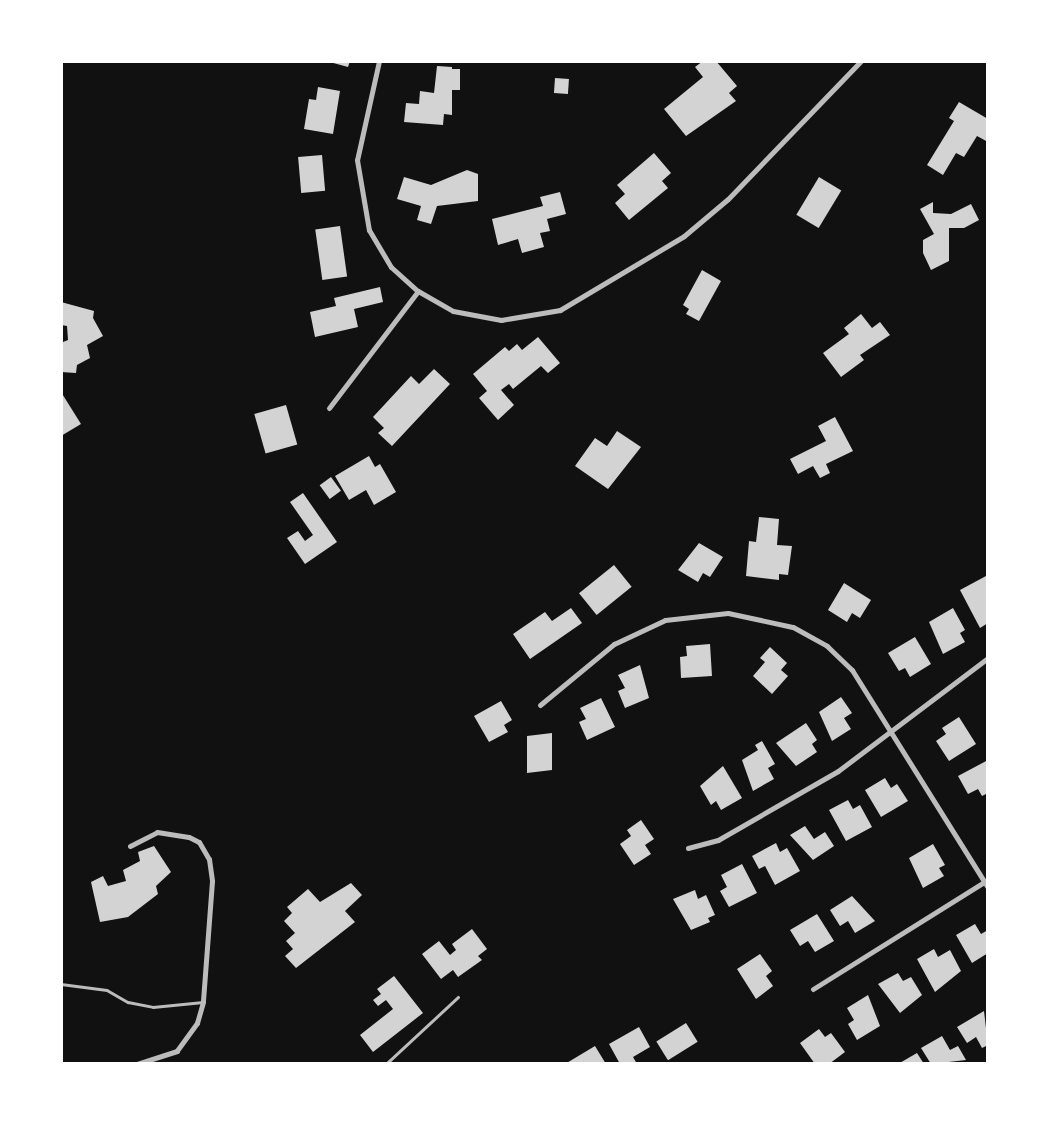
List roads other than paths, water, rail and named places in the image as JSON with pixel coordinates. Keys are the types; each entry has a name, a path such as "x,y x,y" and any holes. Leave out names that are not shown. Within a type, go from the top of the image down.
{"street":[{"path":"379,61 359,141 360,199 382,255 418,291 453,311 501,320 546,315 574,303 666,249 708,217 860,61"},
{"path":"329,408 418,291"},
{"path":"540,705 630,634 665,620 728,613 779,622 827,646 852,670 892,729 986,885 813,989"},
{"path":"688,848 718,840 838,771 988,658"},
{"path":"130,846 147,834 174,834 200,842 209,859 212,881 204,1002 185,1044 168,1056 138,1064"}],"lane":[{"path":"61,984 107,990 128,1002 153,1007 204,1002"},
{"path":"386,1064 458,998"}]}
